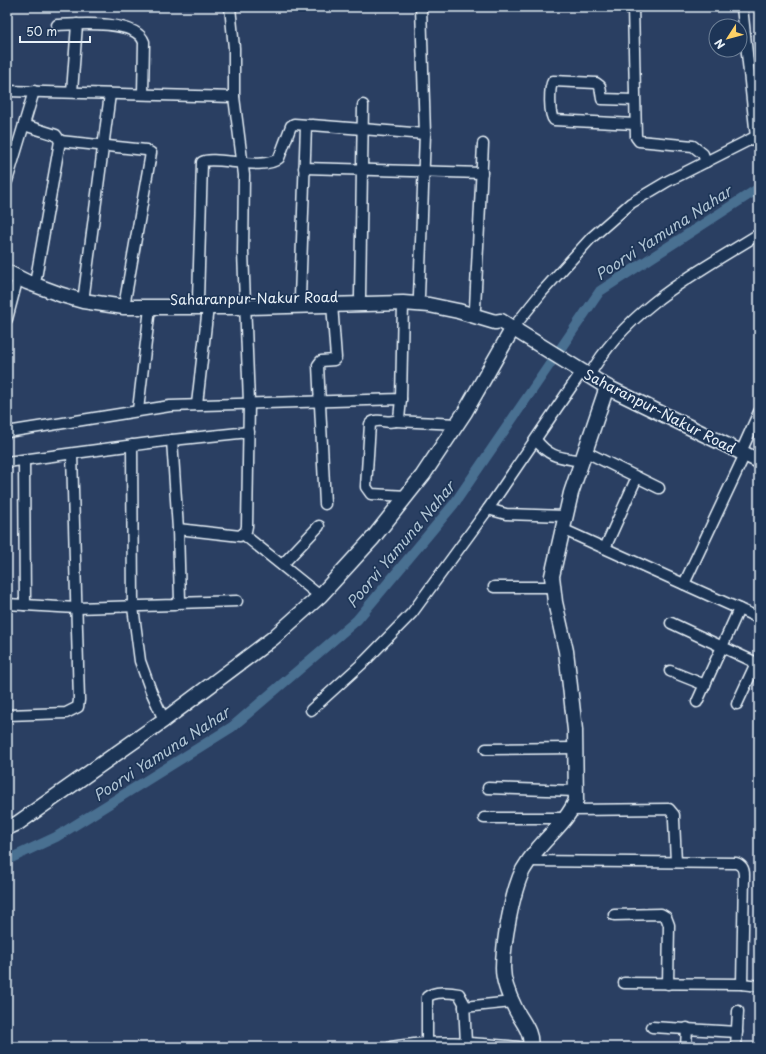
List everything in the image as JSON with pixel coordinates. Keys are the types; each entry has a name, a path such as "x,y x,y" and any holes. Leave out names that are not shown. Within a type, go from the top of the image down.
{"street":[{"path":"230,7 234,48 234,97 244,164 243,239 249,432 247,526 243,534"},
{"path":"418,296 425,134 421,7"},
{"path":"633,7 636,137 639,141 693,146 703,154 706,162"},
{"path":"7,828 18,824 164,720 272,639 320,596 374,538 407,496 457,424 512,328 590,238 610,219 631,203 757,136 742,7"},
{"path":"57,25 104,23 140,36 144,42 143,94"},
{"path":"72,92 77,24"},
{"path":"634,100 602,99 600,86 596,83 553,81 550,86 551,116 554,120 635,124"},
{"path":"7,91 234,97"},
{"path":"7,181 34,92"},
{"path":"84,294 110,94"},
{"path":"360,296 363,105"},
{"path":"197,404 203,303 202,162 207,160 244,164 277,160 291,126 294,124 425,134"},
{"path":"24,125 56,135 60,141 36,278"},
{"path":"300,298 305,130 308,125"},
{"path":"60,141 146,150 151,153 125,300"},
{"path":"474,308 483,144"},
{"path":"304,168 362,168 482,173"},
{"path":"311,710 365,661 408,618 488,509 582,372 598,359 613,340 658,298 759,234"},
{"name":"Saharanpur-Nakur Road","path":"7,264 36,278 84,294 125,300 203,303 429,304 458,311 512,328"},
{"path":"7,319 12,275"},
{"name":"Saharanpur-Nakur Road","path":"12,275 48,290 83,301 124,308 150,308 203,303"},
{"name":"Saharanpur-Nakur Road","path":"245,303 300,298 418,296 438,298 474,308 497,316 512,328 607,387 759,461"},
{"path":"396,421 400,416 403,303"},
{"path":"325,504 318,365 321,361 334,360 336,358 332,304"},
{"path":"138,410 150,308"},
{"path":"530,1047 530,1036 512,1002 505,983 503,968 504,953 516,892 523,870 568,814 576,800 575,748 566,651 552,587 554,564 582,456 607,387"},
{"path":"7,432 138,410 197,404 401,398"},
{"path":"684,584 743,453 759,412"},
{"path":"407,496 371,494 366,487 370,424 376,420 457,424"},
{"path":"7,462 172,440 249,432"},
{"path":"172,440 181,596 180,601 177,603"},
{"path":"536,440 546,452 551,455 582,456 637,477 659,488"},
{"path":"132,445 133,607 140,661 150,691 164,720"},
{"path":"7,715 66,713 78,707 72,454"},
{"path":"24,460 26,605"},
{"path":"605,548 637,477"},
{"path":"488,509 506,514 564,522 605,548 739,609 758,615"},
{"path":"282,565 319,526"},
{"path":"178,529 236,535 243,534 320,596"},
{"path":"494,586 552,587"},
{"path":"7,604 76,608 133,607 177,603 237,601"},
{"path":"697,702 739,609"},
{"path":"671,623 757,663 737,704"},
{"path":"670,671 705,685"},
{"path":"486,749 575,748"},
{"path":"488,788 576,791"},
{"path":"484,818 669,809 674,815 676,862"},
{"path":"529,861 740,864 744,870 742,984"},
{"path":"614,915 661,914 666,917 669,925 668,984"},
{"path":"624,984 742,984 759,986"},
{"path":"427,1043 427,997 433,994 459,994 464,1003 466,1042"},
{"path":"464,1008 512,1002"},
{"path":"736,1047 738,1010"},
{"path":"652,1027 737,1032"},
{"path":"686,1047 687,1028"},
{"path":"391,1047 427,1043 466,1042 519,1047"}],"waterway":[{"name":"Poorvi Yamuna Nahar","path":"7,860 56,837 232,727 357,620 454,504 600,291 759,188"}]}
